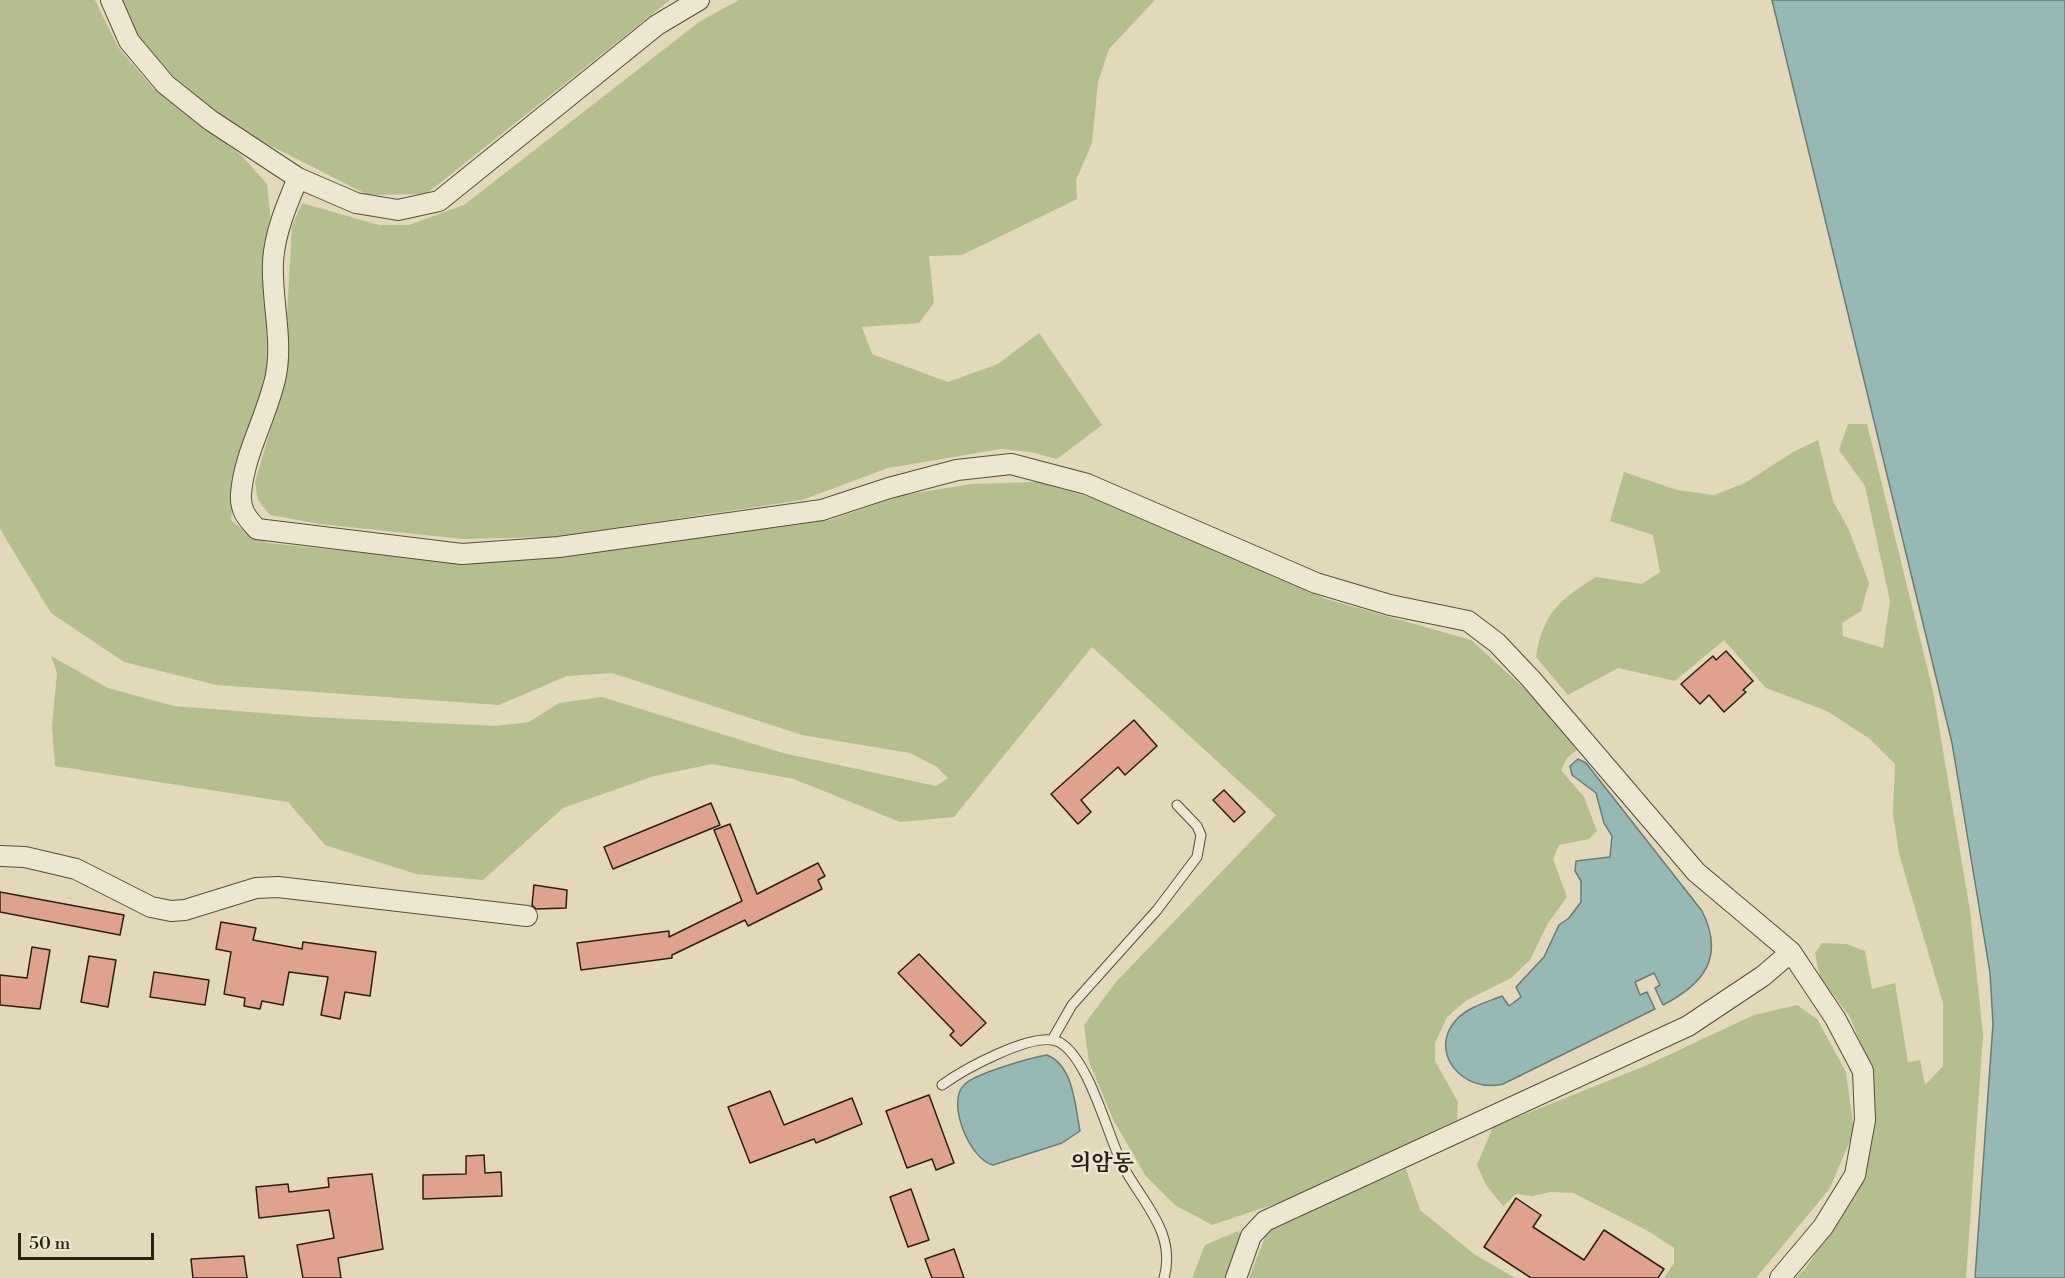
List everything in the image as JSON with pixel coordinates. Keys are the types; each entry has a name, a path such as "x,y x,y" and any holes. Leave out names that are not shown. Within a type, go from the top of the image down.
{"street":[{"path":"111,0 129,40 165,84 210,120 298,178 356,203 398,210 439,201 657,25 699,0"},
{"path":"298,178 282,218 273,261 277,372 268,410 249,460 241,493 242,513 257,529 462,554 559,547 822,510 889,488 957,470 1011,464 1087,484 1316,583 1390,605 1468,621 1497,643 1531,679 1696,872 1791,952 1835,1018 1863,1071 1865,1120 1854,1174 1843,1198 1823,1227 1780,1278"},
{"path":"0,856 25,857 76,869 151,908 171,911 185,910 256,888 278,887 527,916"},
{"path":"1236,1278 1251,1236 1265,1221 1688,1026 1763,976 1791,952"}],"lane":[{"path":"1052,1040 1072,1005 1157,910 1197,857 1200,835 1197,826 1178,805"},
{"path":"942,1084 989,1058 1024,1045 1052,1040 1060,1043 1073,1054 1106,1119 1122,1163 1163,1234 1166,1252 1164,1278"}],"green space":[{"path":"0,0 95,0 118,47 153,88 241,155 267,184 272,230 266,258 267,373 259,413 234,488 231,520 250,535 268,543 464,563 562,556 830,520 903,495 972,484 1037,482 1104,501 1326,599 1471,640 1527,691 1578,749 1567,758 1561,770 1584,797 1597,831 1589,839 1559,845 1553,859 1567,897 1548,923 1530,960 1511,978 1467,1000 1447,1017 1435,1043 1435,1061 1458,1102 1457,1120 1293,1198 1212,1225 1175,1205 1145,1175 1113,1119 1089,1062 1084,1025 1116,982 1276,815 1092,647 954,817 900,822 794,779 712,764 654,776 563,808 483,880 416,874 325,845 288,802 55,766 52,727 57,673 51,656 108,688 174,706 312,717 496,726 529,722 559,703 602,697 783,753 936,786 948,778 937,767 910,753 802,735 612,673 567,676 499,705 217,685 124,662 51,613 0,529"},
{"path":"122,0 670,0 426,194 368,195 251,136 218,115 173,76 138,37"},
{"path":"739,0 1155,0 1109,49 1098,82 1092,143 1076,180 1077,199 962,255 929,256 934,303 919,323 862,327 872,354 948,382 998,364 1039,333 1102,425 1057,459 1031,452 1001,449 888,468 802,500 555,537 463,539 320,524 270,515 258,500 255,482 283,387 292,226 302,203 379,225 409,225 464,205 699,22"},
{"path":"1848,424 1867,424 1933,691 1970,911 1983,1035 1966,1278 1795,1278 1805,1269 1849,1205 1864,1173 1875,1123 1872,1072 1850,1017 1820,977 1815,953 1822,943 1846,944 1865,951 1872,989 1895,983 1908,1062 1920,1060 1925,1085 1943,1066 1943,1003 1899,854 1893,813 1895,764 1870,739 1827,711 1766,688 1724,640 1675,681 1618,668 1568,695 1536,657 1548,618 1563,601 1583,585 1596,577 1642,584 1660,572 1653,535 1610,521 1624,472 1677,490 1714,495 1745,483 1793,452 1818,440 1833,501 1849,530 1869,583 1861,611 1842,623 1843,636 1883,648 1890,601 1865,486 1839,450"},
{"path":"1797,1005 1817,1019 1846,1072 1854,1131 1830,1188 1756,1278 1664,1278 1674,1263 1674,1248 1648,1231 1573,1193 1550,1192 1532,1196 1516,1194 1503,1206 1486,1185 1477,1165 1493,1127 1645,1066 1754,1015"},
{"path":"1406,1169 1420,1210 1474,1254 1515,1278 1249,1278 1269,1227"},
{"path":"1238,1231 1243,1238 1229,1278 1192,1278 1205,1245"}],"water":[{"path":"1772,0 2065,0 2065,1278 1975,1278 1993,1024 1990,973 1952,743"},
{"path":"1578,759 1586,763 1702,911 1709,927 1711,955 1699,978 1690,988 1663,1005 1655,988 1660,985 1654,973 1635,982 1640,995 1647,992 1655,1009 1503,1084 1475,1083 1463,1077 1448,1057 1446,1045 1448,1033 1456,1020 1472,1008 1502,996 1509,1006 1521,997 1516,987 1544,957 1559,925 1569,918 1581,902 1581,881 1575,871 1576,861 1610,857 1612,836 1604,823 1596,793 1572,775 1570,766"},
{"path":"1047,1055 1056,1060 1068,1077 1080,1131 1062,1143 993,1165 984,1161 976,1153 963,1129 959,1116 960,1092 965,1084 980,1075"}],"building":[{"path":"1726,651 1753,681 1743,690 1746,692 1724,712 1709,695 1700,704 1681,684 1713,656 1716,660"},
{"path":"1134,720 1157,746 1125,775 1118,767 1081,800 1091,812 1078,824 1051,794"},
{"path":"1224,790 1245,812 1234,822 1213,800"},
{"path":"711,803 720,825 613,869 604,847"},
{"path":"730,824 757,894 818,863 825,876 818,880 822,889 748,926 745,920 672,955 672,958 581,970 577,943 669,931 669,937 742,901 714,830"},
{"path":"534,885 567,890 566,908 536,909 532,905"},
{"path":"0,892 124,915 120,935 0,912"},
{"path":"221,922 256,928 253,940 302,949 303,942 376,952 370,996 345,992 340,1019 321,1015 328,977 289,972 283,1005 262,1001 260,1009 244,1006 245,998 224,994 231,952 216,949"},
{"path":"32,947 50,950 40,1009 0,1005 0,975 27,978"},
{"path":"919,954 986,1023 961,1046 950,1035 954,1031 898,973"},
{"path":"89,956 116,960 108,1007 81,1002"},
{"path":"154,972 209,980 205,1005 150,997"},
{"path":"770,1091 784,1125 852,1098 862,1124 816,1143 814,1139 750,1163 728,1107"},
{"path":"929,1095 954,1163 936,1170 932,1159 907,1168 886,1111"},
{"path":"484,1155 485,1173 501,1172 502,1196 423,1199 423,1175 466,1174 466,1156"},
{"path":"372,1174 383,1249 338,1258 341,1278 303,1278 297,1245 334,1238 329,1210 259,1218 256,1187 288,1184 289,1192 329,1187 328,1178"},
{"path":"911,1189 929,1240 908,1247 890,1197"},
{"path":"1516,1198 1541,1215 1533,1227 1584,1260 1604,1230 1664,1269 1658,1278 1531,1278 1484,1247"},
{"path":"954,1249 964,1278 932,1278 925,1259"},
{"path":"244,1256 247,1278 193,1278 191,1259"}],"district":[{"name":"의암동","path":"1102,1165"}]}
